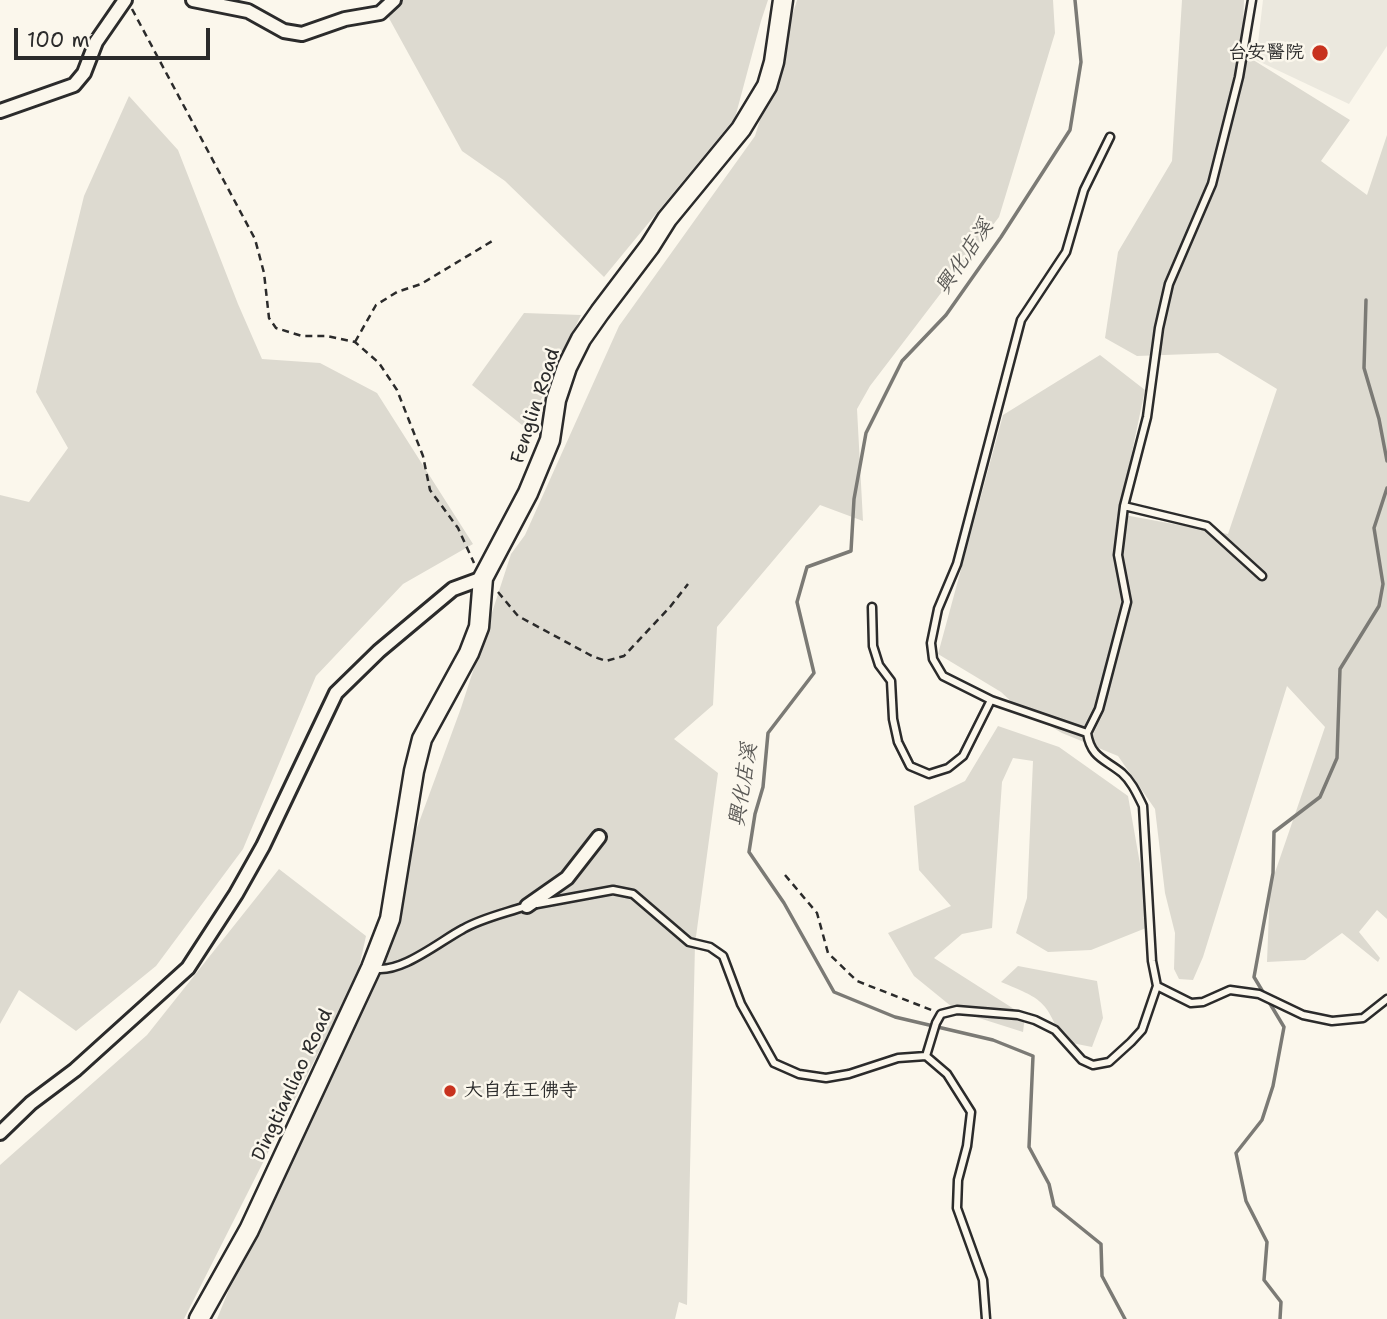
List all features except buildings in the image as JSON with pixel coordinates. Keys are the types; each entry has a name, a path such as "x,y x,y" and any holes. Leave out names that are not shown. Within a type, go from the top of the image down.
{"street":[{"path":"0,111 74,85 85,73 96,42 126,0"},
{"path":"194,0 248,11 284,31 302,34 345,19 380,13 394,0"},
{"name":"Fenglin Road","path":"401,860 414,771 422,739 479,627 483,578 528,493 550,440 556,400 567,368 581,339 667,219 741,129 767,86 774,62 783,0"},
{"path":"0,1133 30,1103 75,1070 188,968 236,894 263,846 336,693 453,589 483,578"},
{"path":"527,906 567,878 599,837"},
{"name":"Dingtianliao Road","path":"199,1319 249,1230 371,968 390,919 401,860"}],"lane":[{"path":"926,1056 941,1014 957,1010 1018,1014 1055,1030 1082,1060 1093,1065 1109,1062 1142,1030 1157,986 1152,961 1143,806 1132,785 1120,771 1109,766 1089,747 1087,733 1099,709 1127,601 1118,555 1124,506 1147,416 1159,328 1169,284 1212,184 1239,77 1252,0"},
{"path":"1087,733 991,700 943,676 933,659 931,643 937,609 957,564 1021,320 1066,252 1084,190 1110,137"},
{"path":"1124,506 1207,526 1262,576"},
{"path":"872,607 873,646 879,665 891,681 893,719 898,742 910,766 929,775 948,768 963,756 991,700"},
{"path":"371,968 379,970 411,960 465,927 527,906 613,890 632,894 689,943 710,947 723,956 741,1004 774,1063 799,1074 826,1078 849,1074 898,1058 926,1056 947,1074 971,1112 970,1135 958,1180 957,1208 983,1280 986,1319"},
{"path":"1157,986 1191,1003 1203,1002 1230,990 1259,994 1303,1015 1332,1021 1363,1018 1387,999"}],"path":[{"path":"126,0 254,239 264,273 269,318 276,328 302,336 327,336 355,342 379,363 397,390 423,456 430,490 458,528 483,578 491,583 518,616 606,661 624,656 688,584"},
{"path":"355,342 376,305 397,292 421,284 494,240"},
{"path":"785,875 817,913 828,953 857,981 941,1014"}],"shaded area":[{"path":"379,0 768,0 735,118 604,277 505,181 462,151"},
{"path":"797,0 1053,0 1055,33 999,217 870,386 857,409 863,521 820,505 717,627 713,705 674,739 718,773 695,944 687,1305 679,1302 675,1319 217,1319 351,988 184,1319 0,1319 0,1165 147,1035 279,869 366,936 358,972 414,836 461,708 511,554 525,535 619,326 755,136"},
{"path":"1182,0 1244,0 1242,53 1350,120 1321,161 1367,195 1387,135 1387,919 1377,910 1359,932 1380,958 1378,962 1342,933 1305,960 1267,962 1270,887 1325,727 1287,686 1203,957 1193,980 1179,979 1174,969 1175,933 1165,893 1155,809 1118,756 1062,733 938,654 1003,415 1100,355 1145,390 1119,514 1228,534 1277,389 1218,353 1137,356 1105,338 1118,252 1172,161"},
{"name":"台安醫院","path":"1263,0 1387,0 1387,46 1349,104 1256,60"},
{"path":"129,96 178,150 262,359 320,363 377,393 473,544 403,584 316,676 243,849 156,966 76,1031 19,990 0,1024 0,495 29,502 68,448 36,392 84,196"},
{"path":"524,313 581,315 527,429 472,385"},
{"path":"998,726 1059,747 1128,796 1151,926 1091,950 1048,952 1016,933 1027,898 1033,761 1013,758 1002,782 992,928 962,934 934,958 1025,1016 1023,1032 957,1011 914,976 888,933 951,906 919,870 914,806 965,781"},
{"path":"1018,966 1097,981 1103,1018 1092,1047 1062,1041 1041,1002 1001,982"}],"waterway":[{"name":"興化店溪","path":"1075,0 1081,62 1070,130 1001,237 946,315 902,361 866,433 854,499 851,551 807,567 797,602 814,673 768,733 763,787 755,814 749,852 784,903 834,992 895,1017 993,1040 1033,1056 1029,1147 1049,1184 1054,1206 1101,1244 1102,1276 1125,1319"},
{"path":"1366,300 1364,368 1379,419 1387,461"},
{"path":"1280,1319 1281,1302 1264,1280 1267,1242 1246,1201 1236,1153 1262,1120 1273,1086 1284,1027 1254,977 1273,873 1274,832 1320,797 1337,758 1340,669 1379,606 1383,584 1374,528 1387,488"}],"place":[{"name":"台安醫院","path":"1320,53"},
{"name":"大自在王佛寺","path":"450,1091"}]}
